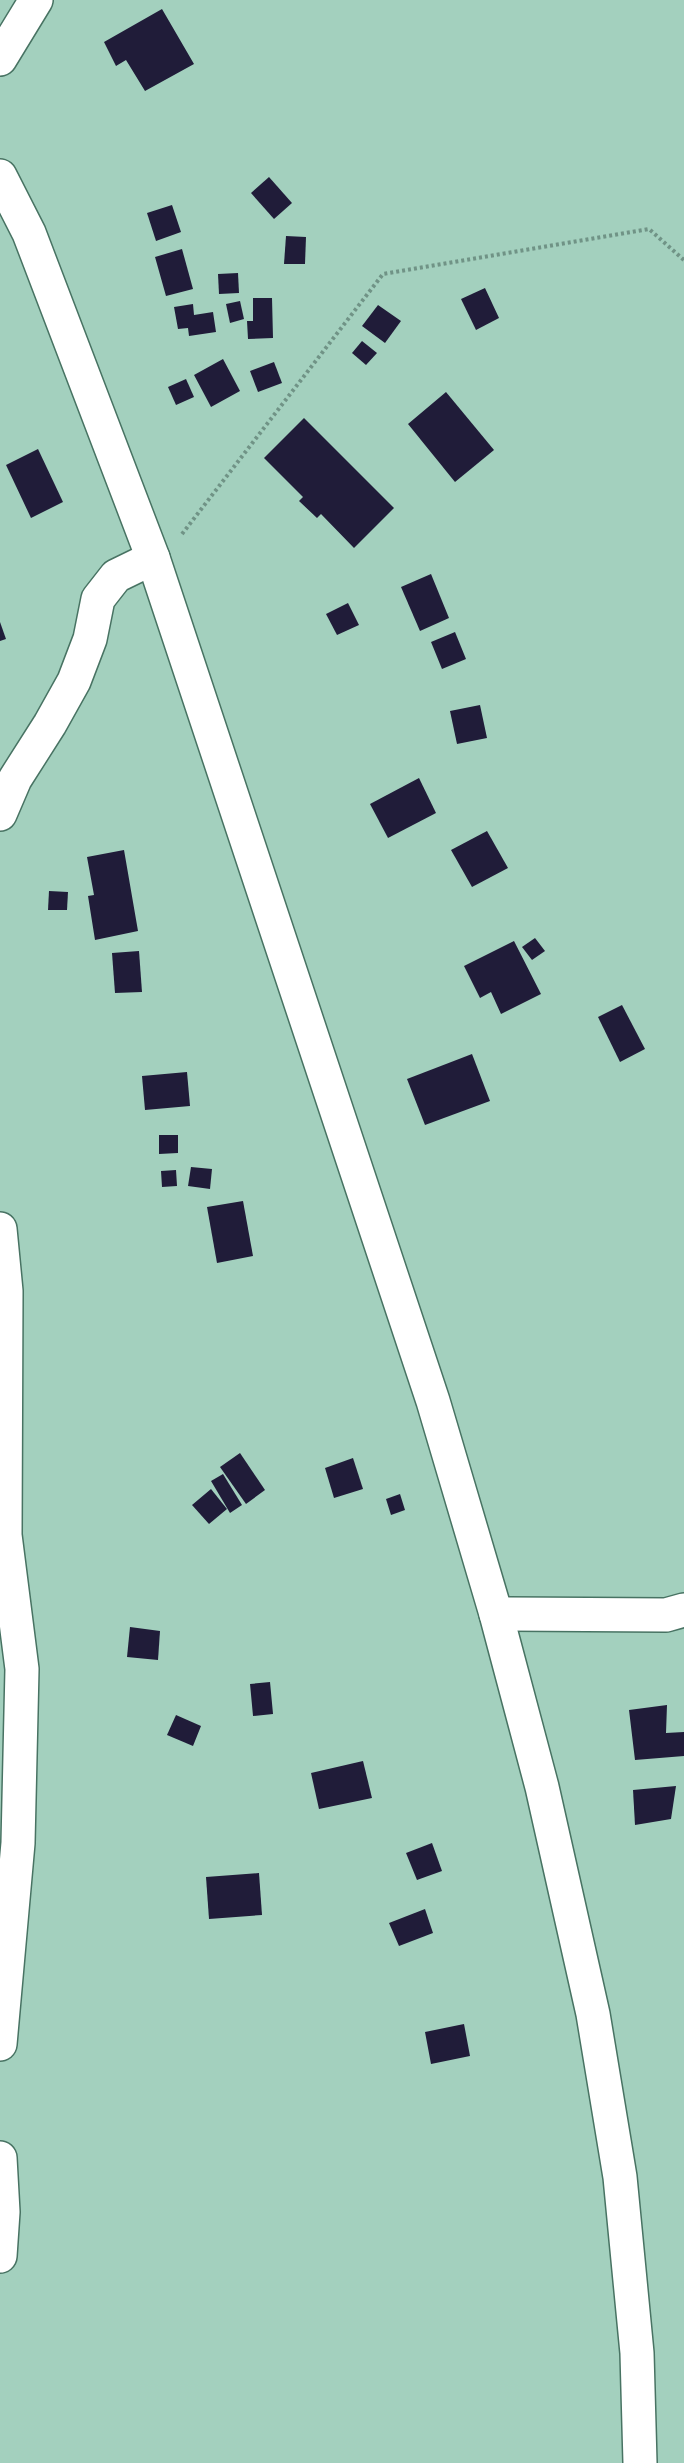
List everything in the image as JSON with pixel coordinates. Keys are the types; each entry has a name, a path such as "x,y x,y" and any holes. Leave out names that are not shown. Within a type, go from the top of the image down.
{"main road":[{"path":"0,59 36,0"},
{"path":"0,176 29,233 153,558 433,1401 496,1614 544,1798 593,2014 620,2176 637,2353 640,2463"},
{"path":"0,813 15,779 74,681 90,639 98,599 116,576 153,558"},
{"path":"0,1228 6,1292 6,1535 22,1669 18,1843 0,2044"},
{"path":"496,1614 666,1615 684,1610"},
{"path":"0,2158 0,2256"}],"path":[{"path":"153,558 182,534 383,274 649,229 684,260"}],"building":[{"path":"162,9 194,64 145,91 126,60 116,66 104,42"},
{"path":"269,177 292,203 274,219 251,193"},
{"path":"172,205 181,232 156,241 147,213"},
{"path":"286,236 306,237 305,264 284,264"},
{"path":"182,249 193,289 166,296 155,257"},
{"path":"238,273 239,293 219,294 218,274"},
{"path":"485,288 499,318 476,330 461,299"},
{"path":"253,298 272,298 273,338 248,339 247,321 253,321"},
{"path":"240,301 244,319 230,323 226,304"},
{"path":"193,304 194,315 213,312 216,332 189,336 188,328 178,329 174,307"},
{"path":"378,305 401,321 385,343 362,326"},
{"path":"362,341 377,353 366,365 352,353"},
{"path":"223,359 240,391 211,407 194,375"},
{"path":"274,362 282,383 258,392 250,371"},
{"path":"186,379 194,397 176,405 168,387"},
{"path":"446,392 494,450 455,482 408,424"},
{"path":"304,418 394,508 354,548 321,514 317,518 299,501 303,497 264,458"},
{"path":"38,449 63,502 31,518 6,465"},
{"path":"431,574 449,618 420,631 401,587"},
{"path":"348,603 359,625 337,635 326,614"},
{"path":"0,622 6,639 0,641"},
{"path":"455,632 466,659 442,669 431,642"},
{"path":"480,705 487,738 457,744 450,711"},
{"path":"419,778 436,813 388,838 370,804"},
{"path":"487,831 508,868 472,887 451,850"},
{"path":"124,850 138,931 95,940 88,896 94,895 87,857"},
{"path":"49,891 68,892 67,910 48,910"},
{"path":"535,938 545,951 532,960 522,947"},
{"path":"514,941 541,994 501,1014 491,992 480,998 464,966"},
{"path":"139,951 142,992 115,993 112,953"},
{"path":"622,1005 645,1049 620,1062 598,1017"},
{"path":"472,1054 490,1101 425,1125 407,1079"},
{"path":"187,1072 190,1106 145,1110 142,1076"},
{"path":"159,1135 178,1135 178,1153 159,1154"},
{"path":"191,1167 212,1169 210,1189 188,1186"},
{"path":"176,1170 177,1186 162,1187 161,1171"},
{"path":"243,1201 253,1256 217,1263 207,1207"},
{"path":"240,1453 265,1490 246,1504 220,1467"},
{"path":"353,1458 363,1489 334,1498 325,1468"},
{"path":"223,1474 242,1505 230,1513 211,1481"},
{"path":"211,1489 227,1509 209,1524 192,1505"},
{"path":"400,1494 405,1510 391,1515 386,1499"},
{"path":"130,1627 160,1631 158,1660 127,1657"},
{"path":"270,1682 273,1714 253,1716 250,1684"},
{"path":"667,1705 666,1733 684,1732 684,1756 635,1760 629,1710"},
{"path":"176,1715 201,1726 193,1746 167,1735"},
{"path":"363,1761 372,1798 319,1809 311,1773"},
{"path":"676,1786 671,1819 635,1825 633,1790"},
{"path":"432,1843 442,1871 417,1880 406,1853"},
{"path":"259,1873 262,1915 209,1919 206,1877"},
{"path":"425,1909 433,1933 399,1946 389,1923"},
{"path":"464,2024 470,2056 431,2064 425,2032"}]}
